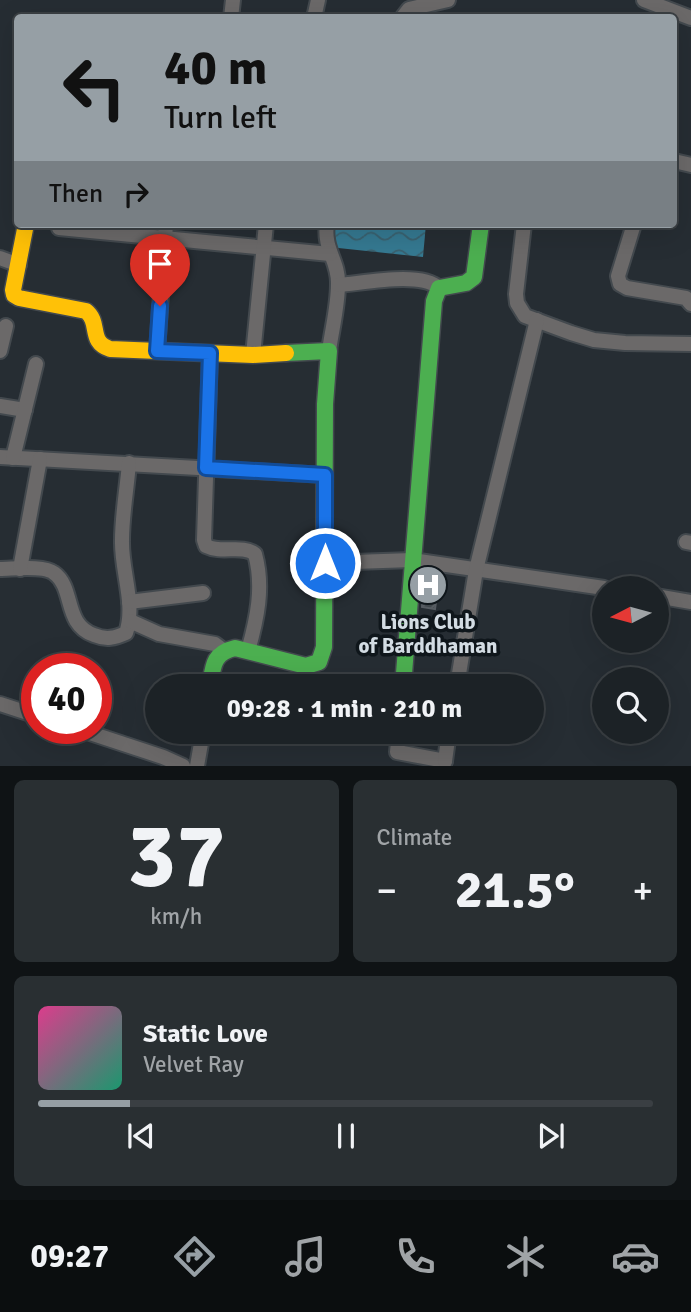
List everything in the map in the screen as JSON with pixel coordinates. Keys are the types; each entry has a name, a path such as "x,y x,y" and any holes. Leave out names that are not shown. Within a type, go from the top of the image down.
{"street":[{"path":"405,14 409,9 448,0"},
{"path":"644,0 691,18"},
{"path":"7,295 13,290 25,228"},
{"path":"59,228 165,231 263,248 330,254"},
{"path":"254,355 266,228"},
{"path":"213,674 215,657 223,650 235,648 306,666 319,662 324,647 325,404 329,351 339,285 337,268 326,244 327,228"},
{"path":"403,674 435,300 439,288 468,284 474,278 480,228"},
{"path":"524,228 517,303 525,316 594,340 690,341"},
{"path":"633,228 618,276 620,284 627,288 673,294 686,298 691,303"},
{"path":"157,351 165,231"},
{"path":"0,258 19,265"},
{"path":"339,285 415,279 426,280 439,288"},
{"path":"7,295 86,311 91,314 101,346 254,355 329,351"},
{"path":"459,674 476,570 537,320"},
{"path":"0,351 6,326"},
{"path":"210,353 204,540 206,546 220,550 251,551 257,561 259,608 248,651"},
{"path":"36,364 25,410 7,457 325,475"},
{"path":"0,406 25,410"},
{"path":"20,569 40,459"},
{"path":"0,569 49,570 57,574 79,626 102,638 115,638 126,634 130,621 121,538 129,463"},
{"path":"325,563 412,560 592,586"},
{"path":"129,602 203,593"},
{"path":"669,598 691,602"},
{"path":"130,621 159,634 215,645 223,650"},
{"path":"0,704 21,711"},
{"path":"112,740 183,766"},
{"path":"197,766 201,744"},
{"path":"398,744 397,752 444,763 447,744"}],"water":[{"path":"331,228 426,228 423,257 329,247"}],"building":[{"path":"424,572 440,574 435,609 422,607"}],"traffic: fast":[{"path":"404,674 434,301 439,288 466,283 474,277 480,228"},
{"path":"212,674 218,657 235,648 306,666 319,662 324,647 325,404 329,351 286,353"}],"traffic: slow":[{"path":"25,228 14,295 86,311 103,346 110,349 253,355 286,353"}],"place":[{"name":"Lions Club of Barddhaman","path":"428,585"}],"route":[{"path":"160,306 157,351 210,353 206,468 325,475 325,563"}]}
